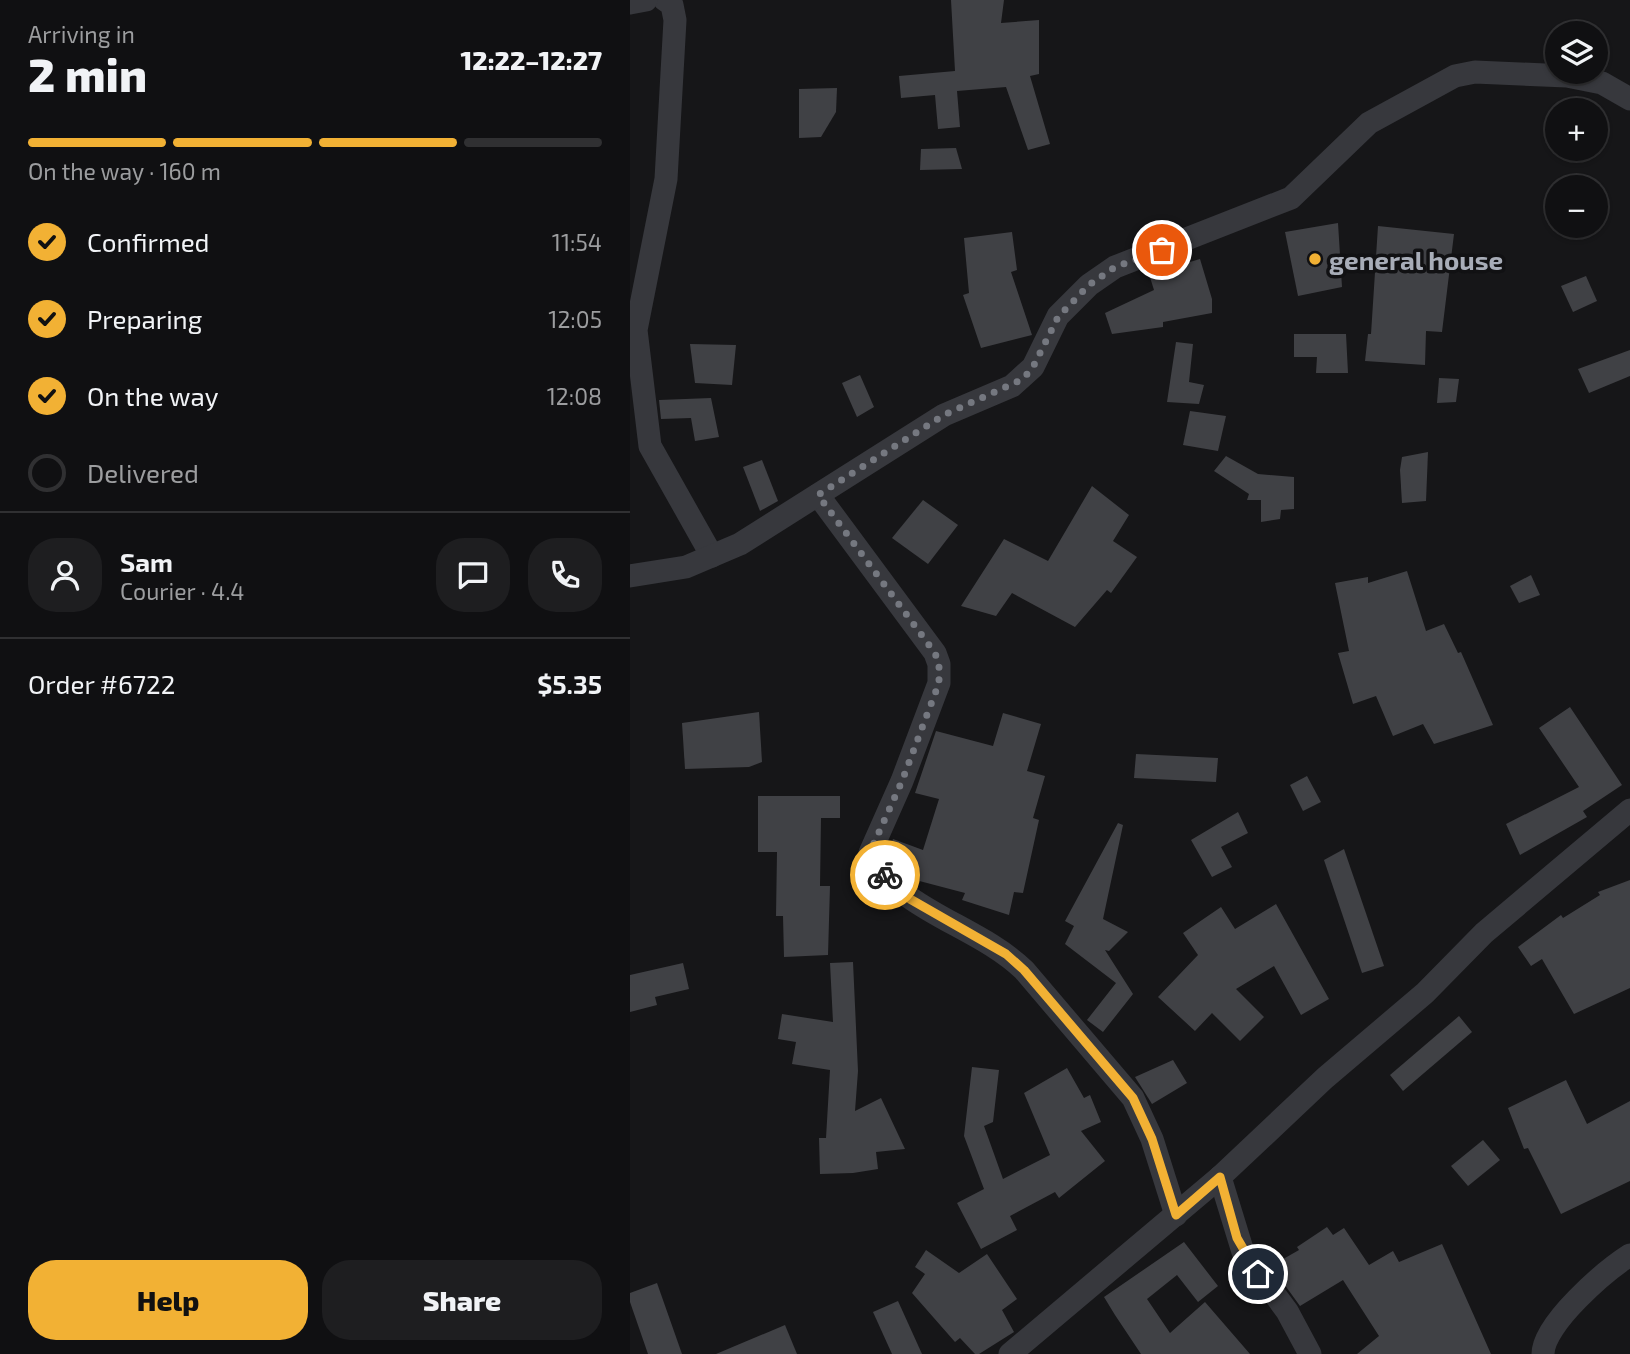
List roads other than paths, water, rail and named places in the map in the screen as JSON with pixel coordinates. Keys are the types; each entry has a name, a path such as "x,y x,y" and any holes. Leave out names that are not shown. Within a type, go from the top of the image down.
{"street":[{"path":"630,3 646,0"},
{"path":"665,0 672,5 675,20 666,179 636,330 650,446 712,556"},
{"path":"630,576 686,567 740,544 944,415 1023,379 1033,367 1058,317 1099,277 1115,267 1291,198 1369,123 1455,76 1475,72 1567,76 1602,83 1630,99"},
{"path":"818,495 935,653 939,664 939,683 902,781 870,852 871,859 910,899 1006,954 1024,970 1133,1098 1152,1139 1176,1215"},
{"path":"1010,1354 1220,1177 1325,1078 1425,993 1484,933 1630,810"},
{"path":"1220,1177 1243,1252 1287,1311 1310,1354"},
{"path":"1543,1354 1550,1330 1561,1316 1630,1255"}],"place":[{"name":"general house","path":"1315,259"}]}
